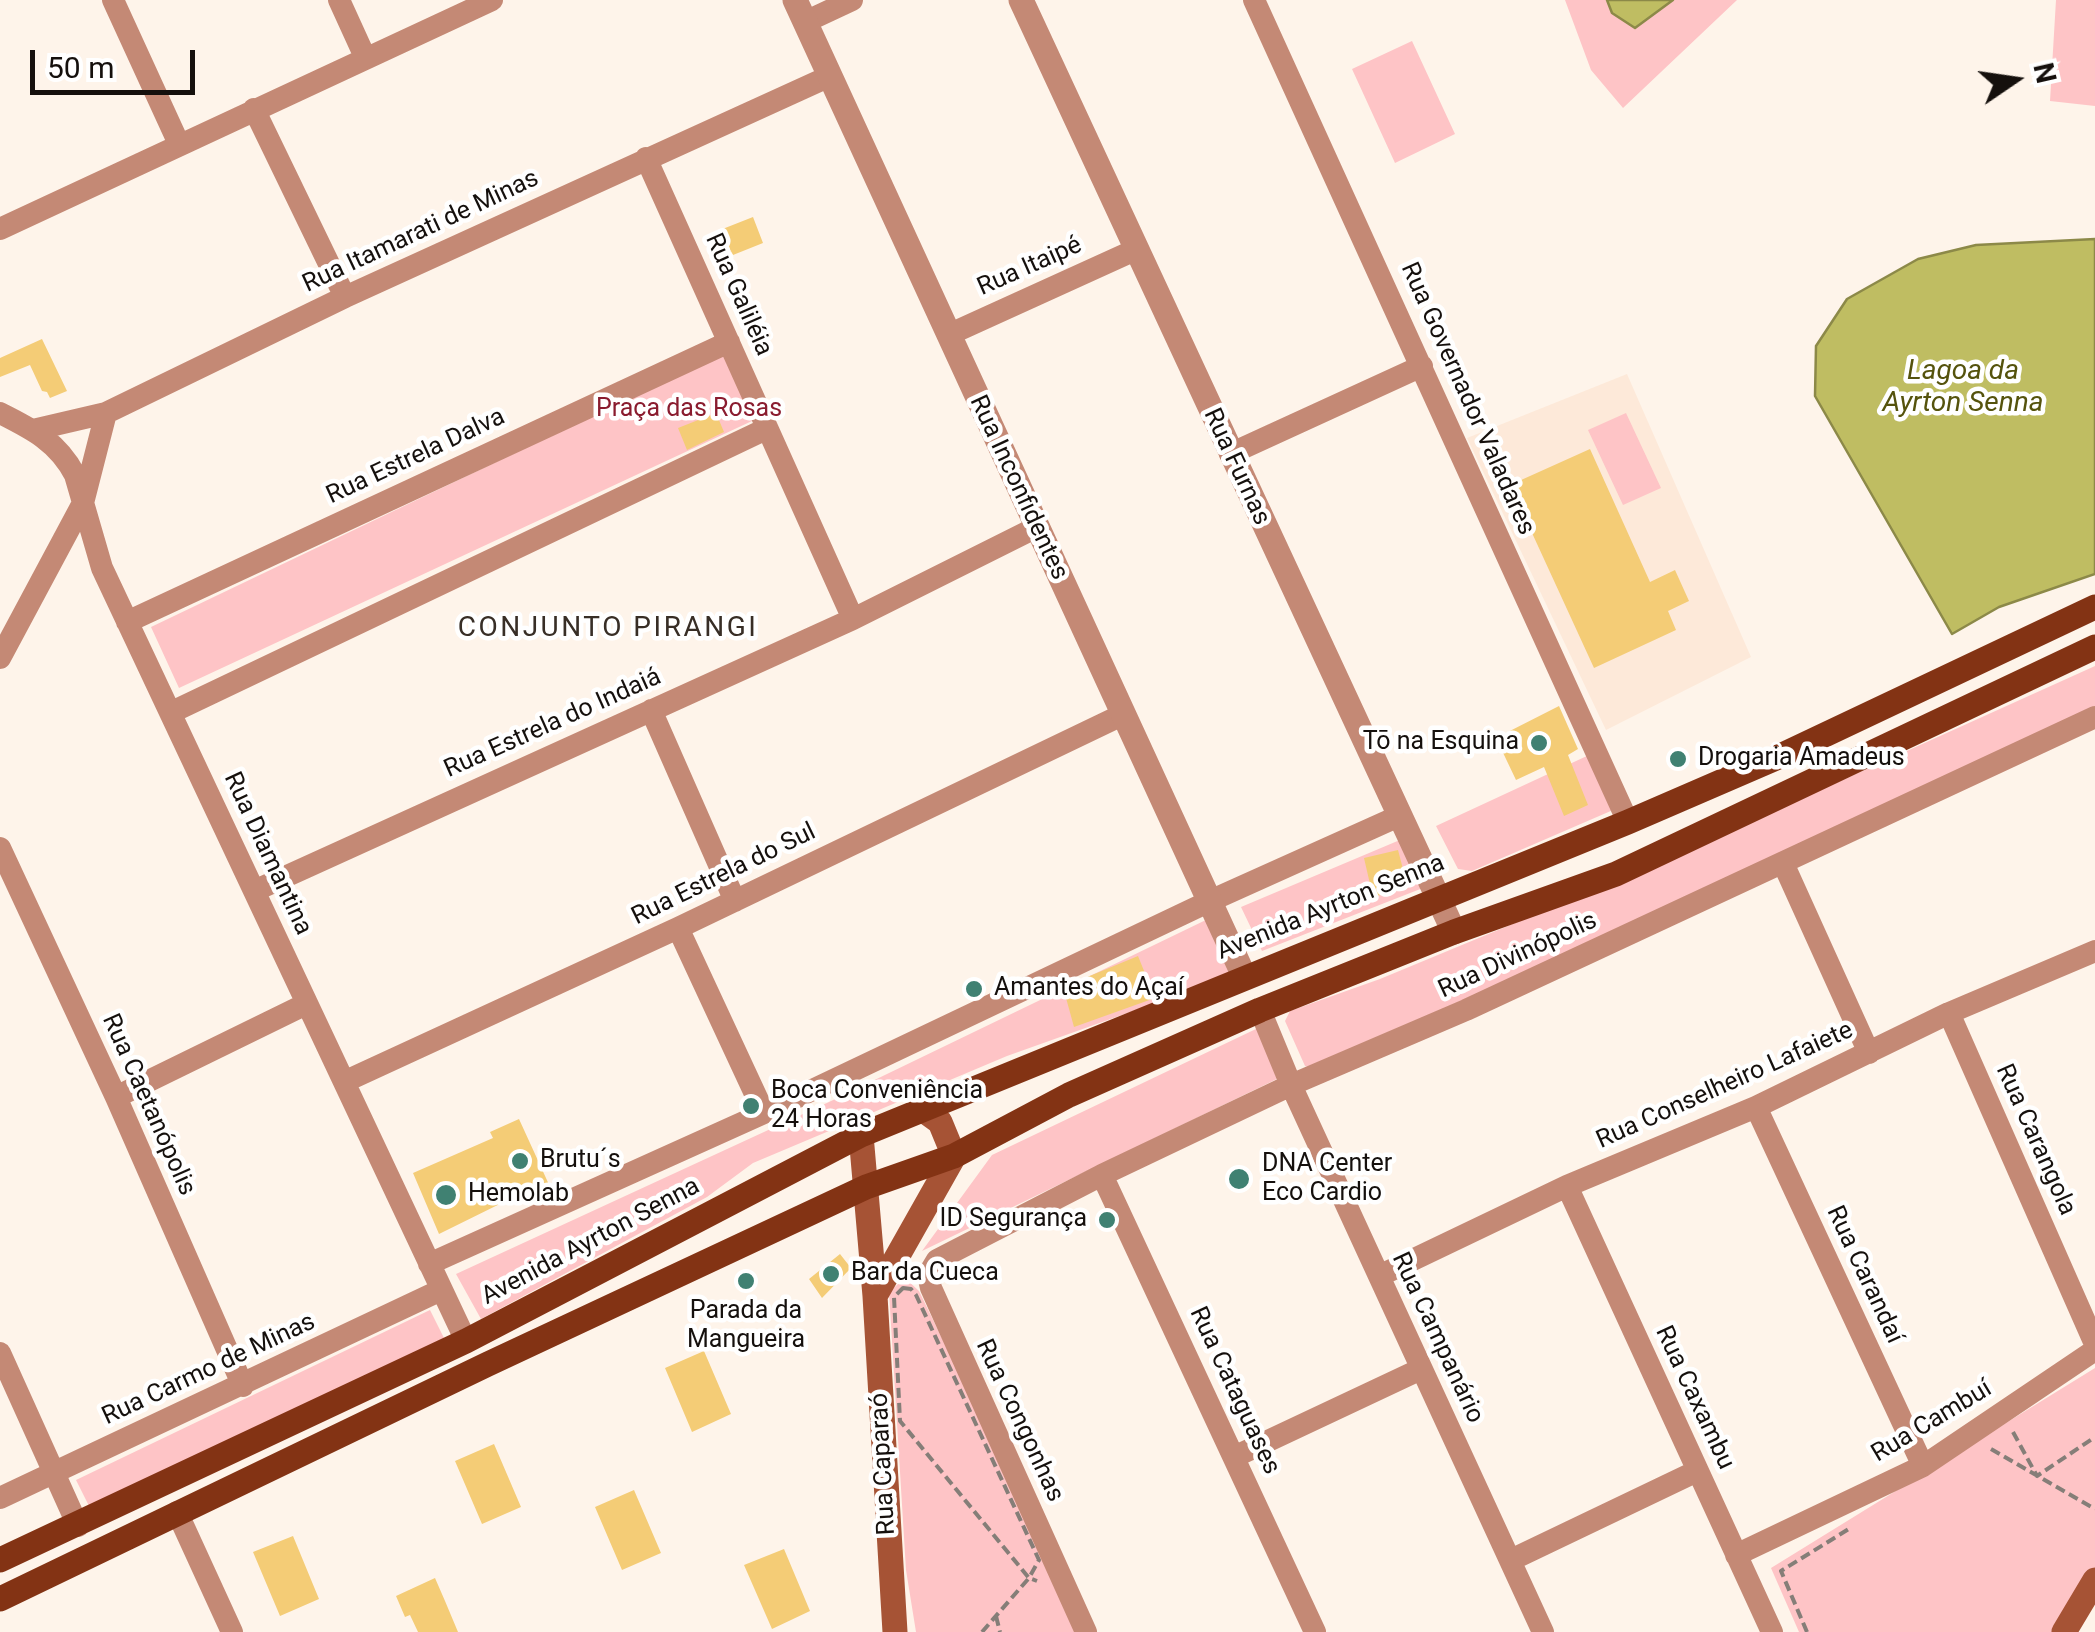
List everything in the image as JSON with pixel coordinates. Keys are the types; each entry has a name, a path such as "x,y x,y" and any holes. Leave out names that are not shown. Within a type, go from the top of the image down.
{"main road":[{"name":"Avenida Ayrton Senna","path":"0,1560 466,1342 861,1135 1628,822 1776,758 2095,607"},
{"path":"0,1599 866,1187 954,1156 1068,1095 1260,1010 1454,932 1616,874 2095,647"},
{"path":"922,1109 940,1122 954,1156"},
{"name":"Rua Caparaó","path":"861,1135 895,1632"},
{"path":"875,1296 954,1156"},
{"path":"2064,1632 2095,1580"}],"street":[{"path":"113,0 179,144"},
{"path":"338,0 366,57"},
{"path":"0,229 492,0"},
{"path":"800,11 852,0"},
{"name":"Rua Furnas","path":"1021,0 1454,932"},
{"name":"Rua Governador Valadares","path":"1254,0 1628,822"},
{"name":"Rua Inconfidentes","path":"800,11 1244,976"},
{"name":"Rua Itamarati de Minas","path":"33,430 106,413 344,297 830,76"},
{"path":"254,109 344,297"},
{"name":"Rua Galiléia","path":"646,158 853,619"},
{"name":"Rua Itaipé","path":"948,335 1136,250"},
{"name":"Rua Estrela Dalva","path":"127,622 729,342"},
{"path":"1230,454 1422,366"},
{"name":"Rua Diamantina","path":"0,413 47,439 68,462 80,488 102,568 466,1342"},
{"path":"0,658 82,503 106,413"},
{"path":"172,712 766,430"},
{"name":"Rua Estrela do Indaiá","path":"254,891 853,619 1035,528"},
{"path":"650,710 735,901"},
{"name":"Rua Estrela do Sul","path":"346,1081 678,928 1124,714"},
{"name":"Rua Divinópolis","path":"964,1244 1291,1085 1466,1010 2095,717"},
{"path":"429,1264 764,1113 1210,900 1399,816"},
{"name":"Rua Caetanópolis","path":"0,848 116,1097 242,1386"},
{"path":"1783,863 1869,1053"},
{"path":"678,928 764,1113"},
{"name":"Rua Conselheiro Lafaiete","path":"1379,1276 1567,1186 1756,1106 1949,1012 2095,951"},
{"path":"116,1097 306,1004"},
{"name":"Rua Campanário","path":"1260,1010 1544,1632"},
{"name":"Rua Carangola","path":"1949,1012 2095,1347"},
{"name":"Rua Carandaí","path":"1756,1106 1923,1466"},
{"name":"Rua Cataguases","path":"1102,1175 1315,1632"},
{"name":"Rua Caxambu","path":"1567,1186 1772,1632"},
{"name":"Rua Congonhas","path":"964,1244 931,1266 931,1288 1086,1632"},
{"name":"Rua Carmo de Minas","path":"0,1498 441,1290"},
{"name":"Rua Cambuí","path":"1736,1555 1923,1466 2095,1347"},
{"path":"0,1353 78,1526"},
{"path":"1234,1457 1421,1369"},
{"path":"1510,1560 1697,1470"},
{"path":"177,1512 232,1632"}],"path":[{"path":"982,1632 1029,1578 1038,1560 916,1295 911,1288 897,1290 894,1297 900,1422 1029,1578 1048,1584"},
{"path":"2011,1428 2037,1476"},
{"path":"2037,1476 2095,1437"},
{"path":"1984,1445 2095,1509"},
{"path":"996,1616 1000,1632"}],"shaded area":[{"path":"1627,374 1751,657 1606,730 1467,438"}],"green space":[{"path":"1565,0 1737,0 1623,108 1591,70"},
{"path":"2056,0 2095,0 2095,106 2050,101"},
{"path":"1412,41 1455,134 1395,163 1352,69"},
{"name":"Praça das Rosas","path":"724,353 752,421 179,688 151,627"},
{"path":"1626,413 1661,488 1623,505 1588,430"},
{"path":"2095,666 2095,706 1462,1007 1312,1068 1305,1066 1285,1021 1290,1011 1380,979 1650,867"},
{"path":"1589,755 1620,807 1472,871 1458,869 1436,826"},
{"path":"1407,837 1428,886 1262,951 1241,907"},
{"path":"1210,918 1234,975 1007,1056 753,1163 707,1197 481,1319 456,1274 829,1102"},
{"path":"1258,1028 1277,1079 922,1251 992,1155"},
{"path":"905,1278 919,1291 988,1433 1076,1632 916,1632 906,1570 889,1292"},
{"path":"430,1310 445,1340 92,1512 76,1480"},
{"path":"2095,1368 2095,1575 2061,1632 1799,1632 1771,1568"}],"water":[{"path":"1607,0 1673,0 1635,28 1612,13"},
{"name":"Lagoa da Ayrton Senna","path":"2095,239 2095,574 1999,607 1952,634 1815,396 1816,346 1847,299 1918,259 1976,245"}],"building":[{"path":"753,217 763,243 733,255 720,230"},
{"path":"42,339 67,391 50,398 42,391 30,365 0,377 0,358"},
{"path":"716,413 724,432 687,450 678,428"},
{"path":"1590,449 1650,582 1675,570 1689,601 1668,611 1676,630 1594,668 1510,485"},
{"name":"Tō na Esquina","path":"1559,706 1578,749 1568,755 1588,805 1564,816 1544,767 1516,780 1496,738"},
{"path":"1398,850 1408,888 1373,897 1364,858"},
{"path":"1138,956 1155,998 1074,1027 1063,987"},
{"path":"519,1119 551,1189 521,1202 518,1195 439,1234 413,1173 493,1138 490,1132"},
{"name":"Bar da Cueca","path":"840,1254 851,1268 822,1298 809,1279"},
{"path":"704,1351 731,1414 692,1432 665,1368"},
{"path":"494,1444 521,1507 482,1524 455,1461"},
{"path":"634,1490 661,1553 622,1570 595,1507"},
{"path":"293,1536 319,1599 280,1616 253,1552"},
{"path":"784,1549 810,1611 772,1629 744,1565"},
{"path":"435,1578 458,1632 418,1632 410,1615 405,1617 396,1596"}],"place":[{"name":"Tō na Esquina","path":"1539,743"},
{"name":"Drogaria Amadeus","path":"1678,759"},
{"name":"Amantes do Açaí","path":"974,989"},
{"name":"Boca Conveniência 24 Horas","path":"751,1106"},
{"name":"Brutu´s","path":"520,1161"},
{"name":"DNA Center Eco Cardio","path":"1239,1179"},
{"name":"Hemolab","path":"446,1195"},
{"name":"ID Segurança","path":"1107,1220"},
{"name":"Bar da Cueca","path":"831,1274"},
{"name":"Parada da Mangueira","path":"746,1281"}],"district":[{"name":"CONJUNTO PIRANGI","path":"608,629"}]}
